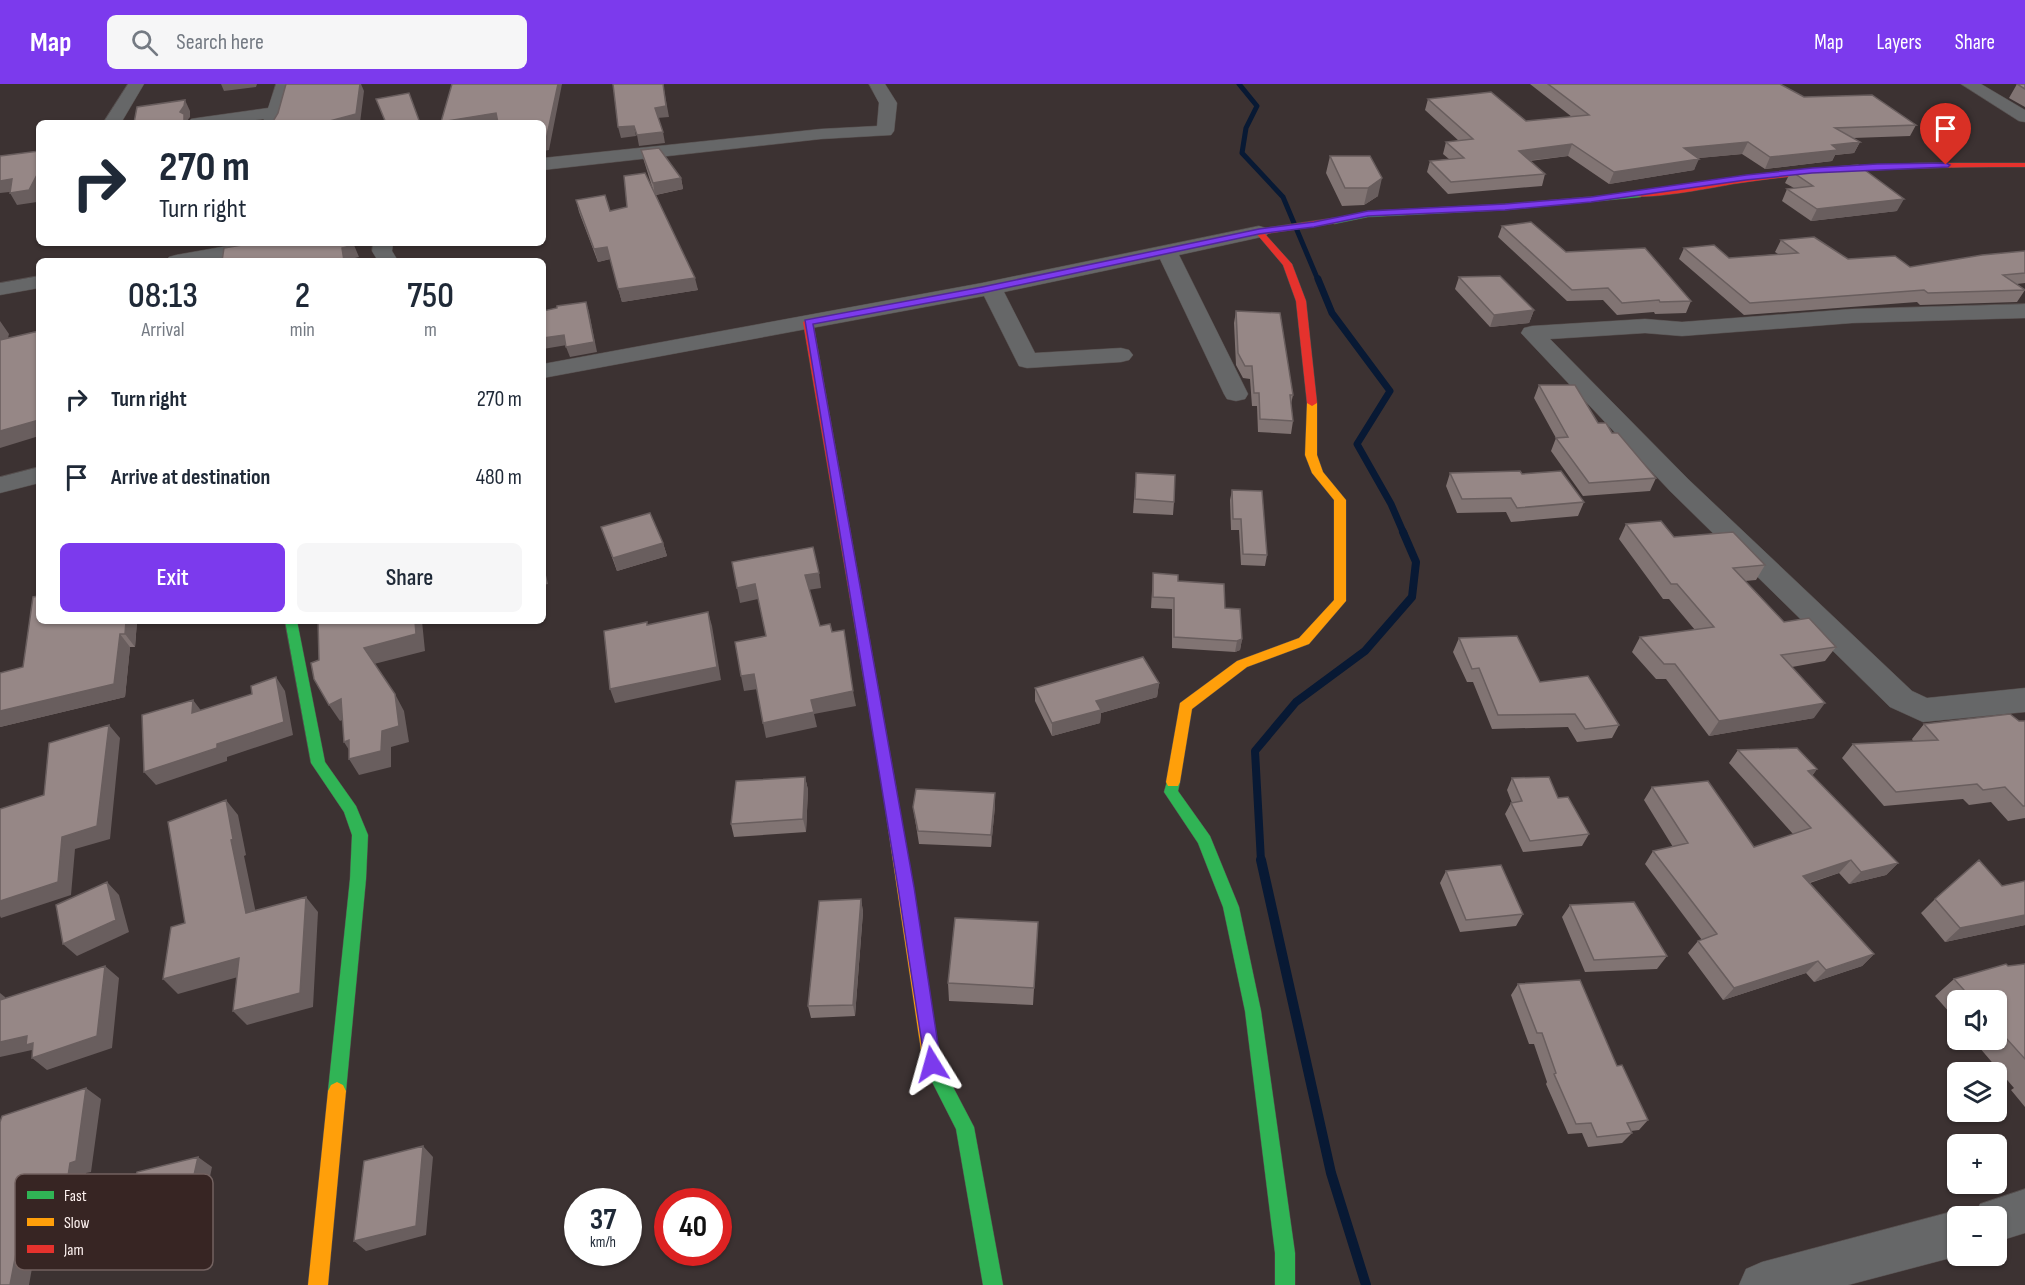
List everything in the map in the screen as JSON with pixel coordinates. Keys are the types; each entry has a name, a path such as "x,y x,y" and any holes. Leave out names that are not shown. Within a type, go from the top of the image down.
{"street":[{"path":"114,120 136,84"},
{"path":"234,120 272,117 284,84"},
{"path":"546,164 821,134 885,131 888,103 877,84"},
{"path":"1969,84 2025,117"},
{"path":"546,370 991,288 1259,232 1314,225 1368,214 1591,200 1746,178 1877,166 2025,165"},
{"path":"1259,232 1287,264 1301,301 1312,402 1311,455 1318,473 1340,500 1340,601 1304,641 1242,664 1185,707 1172,792 1205,840 1231,907 1253,1011 1283,1242 1285,1285"},
{"path":"188,258 231,247"},
{"path":"1167,251 1236,394"},
{"path":"0,289 36,283"},
{"path":"991,288 1027,361 1121,355"},
{"path":"2025,311 1852,316 1682,329 1645,326 1532,333 1679,485 1901,699 1923,710 2025,699"},
{"path":"808,322 906,887 932,1064 965,1127 993,1285"},
{"path":"0,485 36,476"},
{"path":"292,624 318,763 351,810 360,835 358,879 318,1285"},
{"path":"2007,1217 2025,1211"},
{"path":"1762,1285 1947,1236"}],"building":[{"path":"286,84 360,84 356,114 334,120 274,120"},
{"path":"452,84 558,84 546,140 546,120 497,120 496,113 442,120"},
{"path":"613,84 663,84 666,106 655,108 663,132 637,135 634,126 618,127"},
{"path":"1548,84 1780,84 1804,97 1872,95 1916,125 1835,128 1860,142 1832,145 1838,150 1770,157 1748,142 1684,148 1699,159 1614,172 1572,144 1519,151 1545,174 1451,182 1430,161 1464,158 1446,142 1473,139 1428,99 1491,92 1526,121 1589,115"},
{"path":"409,93 419,120 385,120 376,99"},
{"path":"185,100 180,112 184,114 184,120 135,120 137,107"},
{"path":"659,148 681,178 653,183 641,150"},
{"path":"36,151 36,177 29,190 10,193 12,179 0,181 0,156"},
{"path":"1330,156 1370,156 1382,178 1368,188 1345,188"},
{"path":"1858,165 1904,199 1817,209 1787,189 1813,186 1791,171"},
{"path":"645,173 695,278 618,289 607,247 594,249 576,200 605,195 610,211 627,207 624,176"},
{"path":"1531,222 1566,252 1645,248 1691,301 1660,302 1659,300 1622,303 1608,288 1572,290 1502,226"},
{"path":"1814,237 1848,259 1895,256 1910,267 1982,255 2025,251 2025,273 2003,275 2025,290 1928,293 1924,290 1750,303 1684,248 1714,245 1729,258 1798,253 1781,240"},
{"path":"236,246 350,246 342,248 344,258 222,258 224,248"},
{"path":"1500,276 1534,310 1494,315 1459,277"},
{"path":"586,302 594,342 566,347 564,335 546,338 546,310 557,308 557,306"},
{"path":"1236,311 1280,313 1293,395 1290,395 1293,421 1260,419 1259,393 1254,393 1252,366 1245,366 1238,353"},
{"path":"36,332 36,421 0,431 0,340"},
{"path":"1539,385 1575,385 1598,423 1606,423 1612,433 1618,433 1656,478 1589,483 1556,438 1568,437"},
{"path":"1520,471 1522,474 1561,471 1584,502 1517,508 1511,498 1462,499 1450,473"},
{"path":"1136,473 1175,475 1174,502 1135,499"},
{"path":"1232,490 1262,491 1267,555 1243,554 1241,519 1233,519"},
{"path":"650,513 663,543 613,558 601,527"},
{"path":"1661,521 1674,537 1733,532 1765,565 1733,568 1784,622 1809,618 1836,647 1781,655 1825,703 1719,721 1675,664 1664,664 1640,637 1714,627 1677,584 1671,584 1626,524"},
{"path":"813,547 819,573 805,575 820,626 830,624 832,632 844,630 853,691 811,700 814,712 763,723 754,674 741,676 735,642 766,636 755,584 737,588 732,562"},
{"path":"1153,573 1178,575 1178,581 1224,584 1225,608 1240,609 1242,639 1237,641 1174,637 1174,598 1153,597"},
{"path":"36,596 36,624 126,624 125,634 120,634 114,684 0,711 0,673 23,667 33,597"},
{"path":"708,612 717,667 610,689 604,631 647,622 647,625"},
{"path":"318,624 415,624 416,634 364,648 395,694 399,726 382,731 381,751 349,759 349,740 344,742 341,699 329,705 314,679 311,663 319,660"},
{"path":"1517,636 1540,682 1588,676 1619,725 1585,729 1575,714 1498,715 1479,668 1472,669 1459,638"},
{"path":"1143,657 1159,683 1096,701 1101,710 1052,723 1035,688"},
{"path":"276,677 284,722 217,744 217,748 144,772 142,715 193,700 192,713 252,694 251,686"},
{"path":"2010,714 2019,721 2025,721 2025,806 2005,787 1983,790 1977,784 1896,792 1853,744 1938,740 1924,724"},
{"path":"109,725 97,826 62,837 58,882 0,901 0,809 44,795 49,743"},
{"path":"1797,748 1817,769 1808,771 1898,863 1861,872 1851,860 1803,876 1874,954 1826,970 1818,961 1734,988 1698,941 1717,934 1653,851 1688,843 1652,787 1708,781 1754,847 1811,828 1738,750"},
{"path":"805,777 803,819 731,824 736,781"},
{"path":"1549,777 1558,798 1568,797 1589,834 1530,841 1511,803 1522,801 1512,778"},
{"path":"916,789 995,793 991,835 918,831 913,807"},
{"path":"226,800 233,839 231,840 246,913 306,897 300,993 233,1011 239,958 163,979 171,927 185,923 168,822"},
{"path":"1979,860 2002,886 2025,881 2025,915 1960,928 1935,899"},
{"path":"1501,865 1523,914 1466,920 1446,871"},
{"path":"107,882 116,920 63,944 56,905"},
{"path":"861,899 853,1005 808,1006 819,901"},
{"path":"1634,902 1667,956 1594,960 1570,905"},
{"path":"955,918 1038,922 1034,988 948,983"},
{"path":"2006,964 2008,966 2025,964 2025,1059 2007,1039 2007,990 1964,990 1954,979"},
{"path":"105,966 97,1036 32,1058 33,1043 26,1045 27,1036 0,1042 0,1000"},
{"path":"1580,980 1617,1066 1622,1065 1648,1120 1627,1123 1632,1133 1597,1137 1591,1123 1576,1124 1554,1074 1556,1073 1542,1033 1537,1033 1518,984"},
{"path":"86,1088 76,1161 70,1163 68,1174 15,1174 15,1259 10,1285 0,1285 0,1122 2,1116"},
{"path":"423,1146 416,1226 354,1241 364,1161"},
{"path":"198,1157 194,1174 136,1174"}],"waterway":[{"path":"1239,84 1257,106 1246,128 1242,153 1283,197 1318,280"},
{"path":"1318,279 1332,313 1390,391 1357,444 1391,504 1404,534"},
{"path":"1261,861 1255,751 1296,702 1365,651 1412,597 1416,562 1403,532"},
{"path":"1261,860 1331,1173 1366,1285"}],"traffic: fast":[{"path":"1334,221 1368,214 1505,207 1638,195"},
{"path":"292,624 318,763 351,810 360,835 358,879 337,1091"},
{"path":"1173,782 1171,792 1205,840 1231,907 1253,1011 1285,1253 1285,1285"},
{"path":"935,1070 965,1127 993,1285"}],"traffic: slow":[{"path":"1173,782 1185,707 1242,664 1304,641 1340,601 1340,500 1318,473 1311,455 1312,403"},
{"path":"889,787 932,1064 935,1070"},
{"path":"318,1285 337,1091"}],"traffic: jam":[{"path":"1638,195 1837,169 1918,165 2025,165"},
{"path":"1312,403 1301,301 1287,264 1259,232 1334,221"},
{"path":"808,322 889,787"}],"route":[{"path":"932,1064 906,887 808,322 982,290 1259,232 1314,225 1368,214 1591,200 1812,171 1877,166 1946,165"}]}
